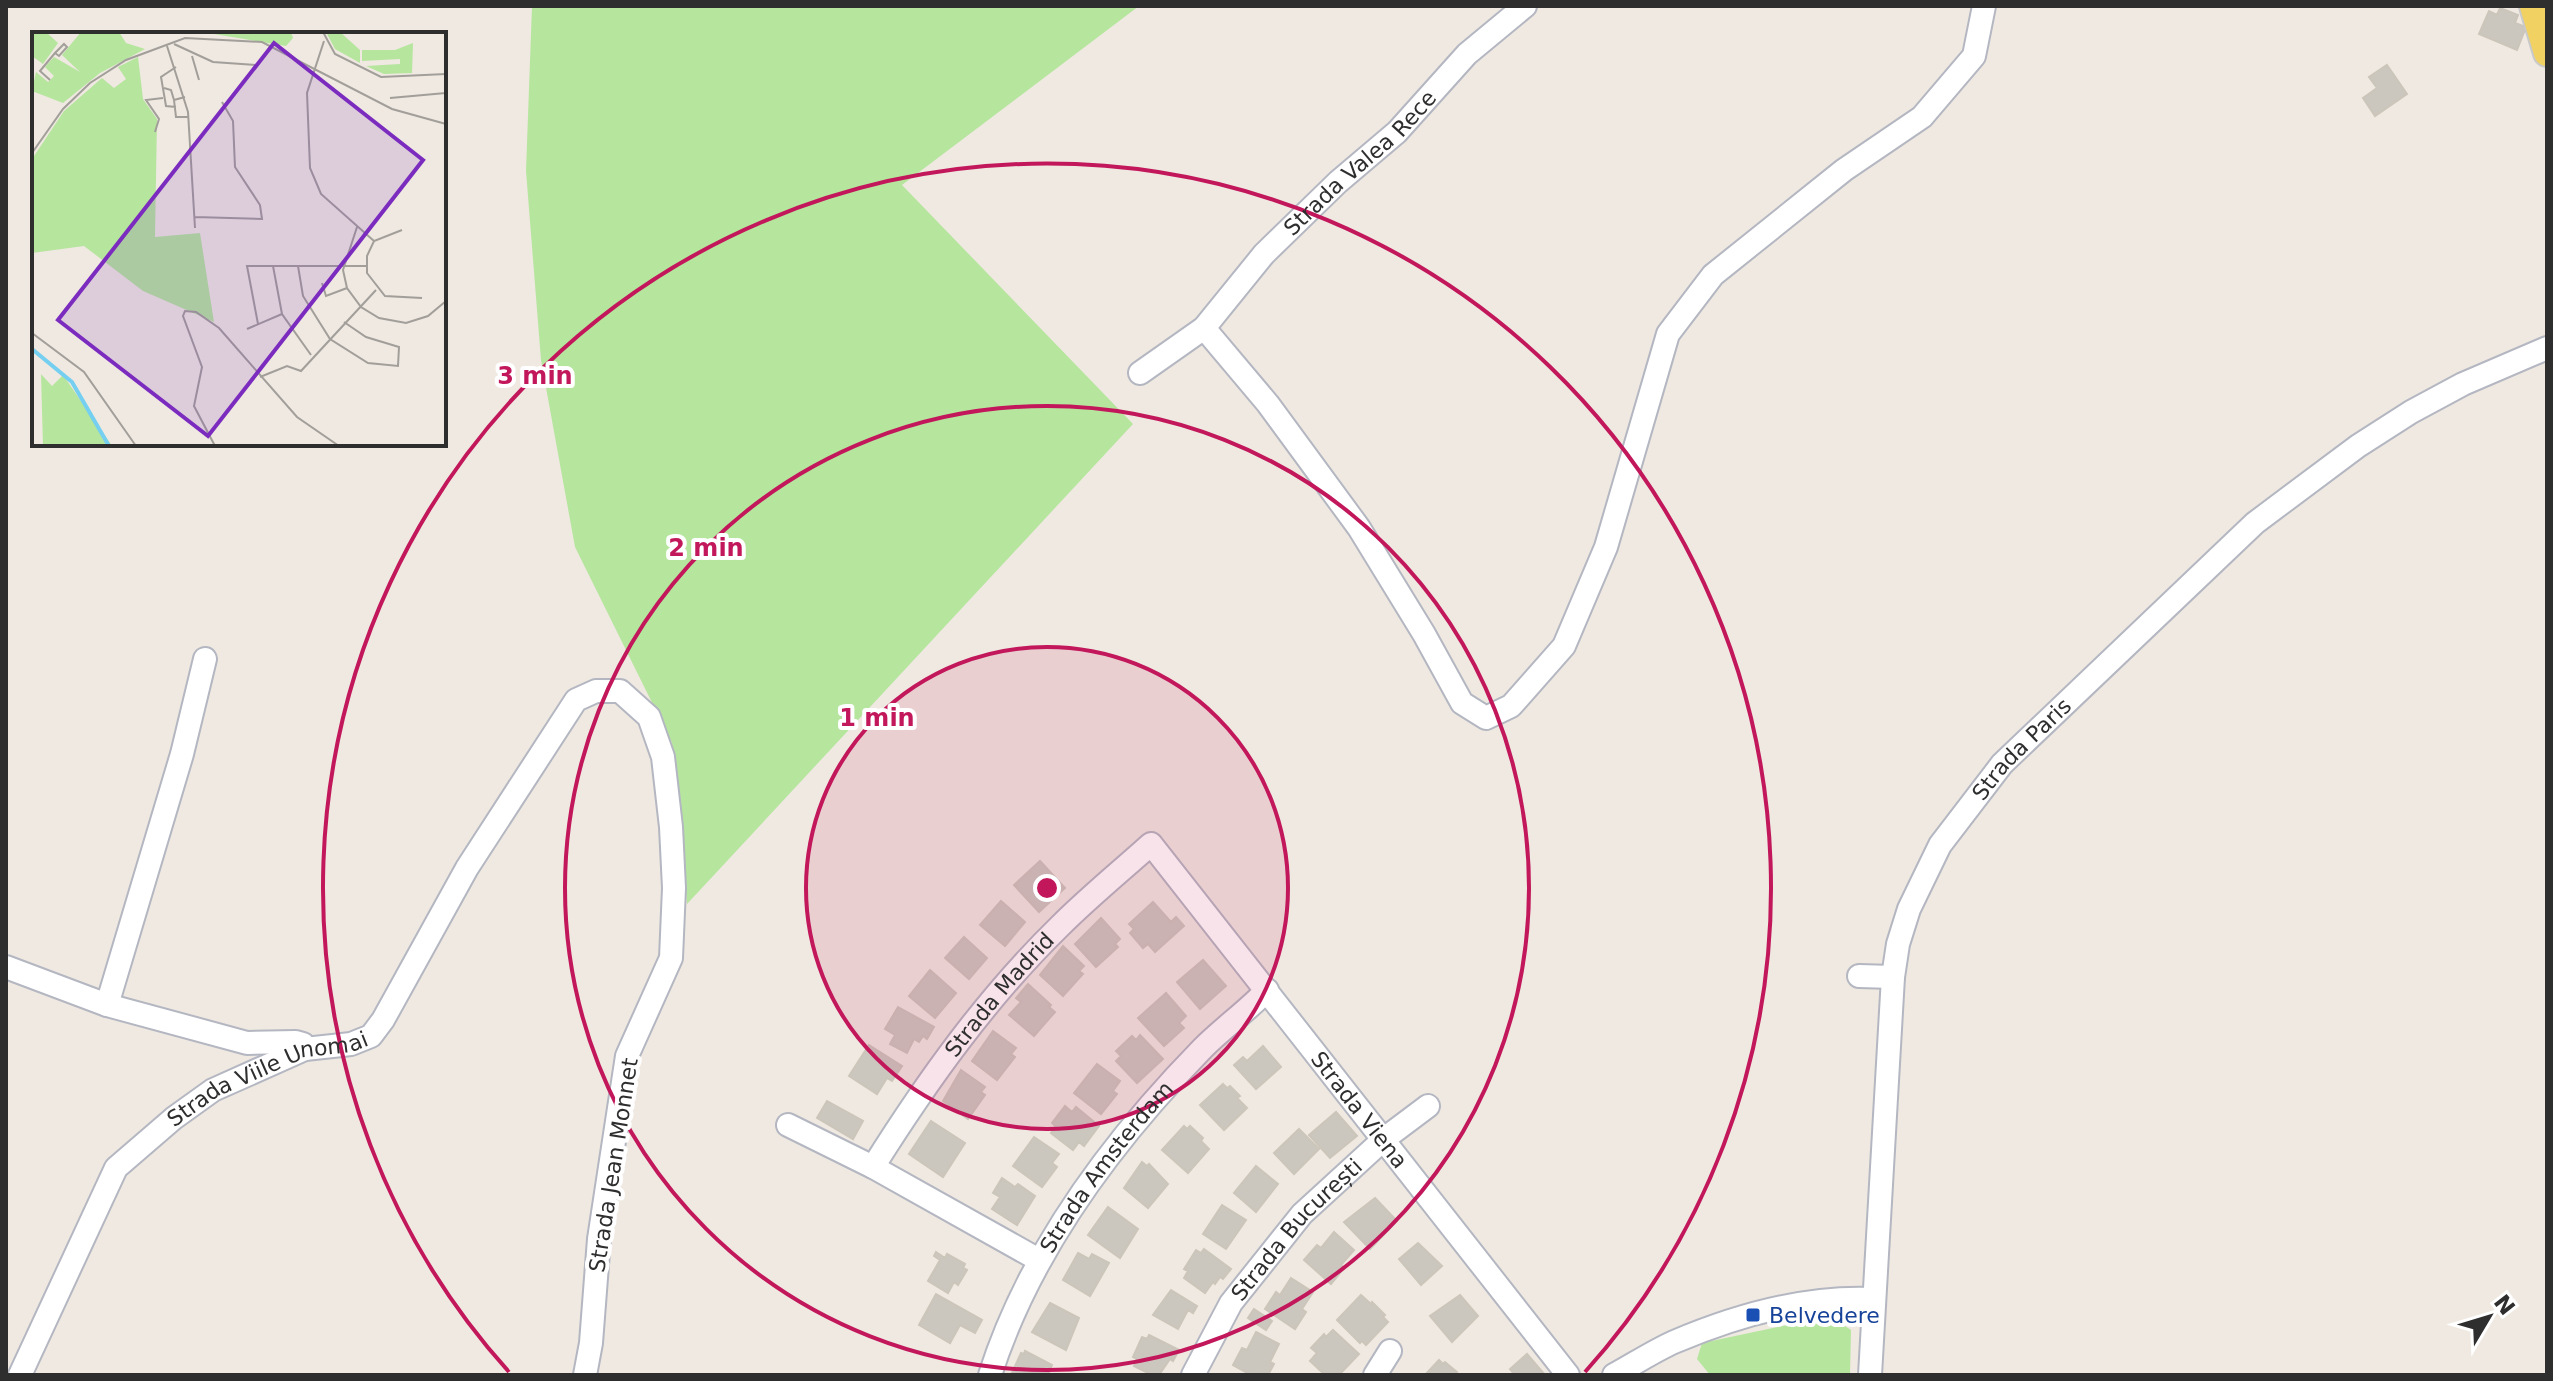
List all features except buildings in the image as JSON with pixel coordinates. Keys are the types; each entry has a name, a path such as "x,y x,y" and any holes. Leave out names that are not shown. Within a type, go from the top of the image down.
{"main road":[{"path":"2533,6 2547,53"}],"street":[{"name":"Strada Valea Rece","path":"1140,373 1204,328 1264,254 1338,182 1397,132 1467,54 1525,6"},
{"path":"1204,328 1268,404 1359,528 1462,703 1486,718 1511,706 1564,646 1606,547 1668,334 1713,275 1844,170 1922,117 1974,56 1984,6"},
{"name":"Strada Paris","path":"1870,1375 1893,977 1898,944 1909,909 1940,845 2002,764 2255,523 2358,446 2411,412 2463,384 2547,348"},
{"path":"107,1005 182,754 205,659"},
{"name":"Strada Viile Unomai","path":"20,1375 116,1168 174,1118 213,1090 305,1049 351,1044 371,1036 383,1020 467,868 576,700 596,691 620,691"},
{"name":"Strada Jean Monnet","path":"585,1375 591,1343 599,1239 627,1056 671,958 674,888 663,757 649,717 620,691"},
{"name":"Strada Viena","path":"1151,844 1568,1375"},
{"name":"Strada Madrid","path":"873,1167 924,1088 979,1016 1059,926 1151,844"},
{"path":"6,967 107,1005 247,1043 296,1042 303,1044 305,1049"},
{"path":"1859,976 1893,977"},
{"name":"Strada Amsterdam","path":"990,1375 1000,1345 1039,1260 1083,1193 1141,1115 1205,1046 1267,990"},
{"name":"Strada București","path":"1193,1375 1231,1303 1293,1225 1384,1139 1428,1106"},
{"path":"788,1125 873,1167 1039,1260"},
{"path":"1614,1375 1672,1343 1733,1321 1784,1307 1856,1298 1873,1299"},
{"path":"1375,1375 1390,1351"}],"green space":[{"path":"532,6 1139,6 902,185 1133,424 687,904 672,743 575,547 541,360 526,171"},
{"path":"1830,1316 1851,1330 1850,1375 1710,1375 1697,1359 1702,1343"}],"place":[{"name":"Belvedere","path":"1753,1315"}]}
